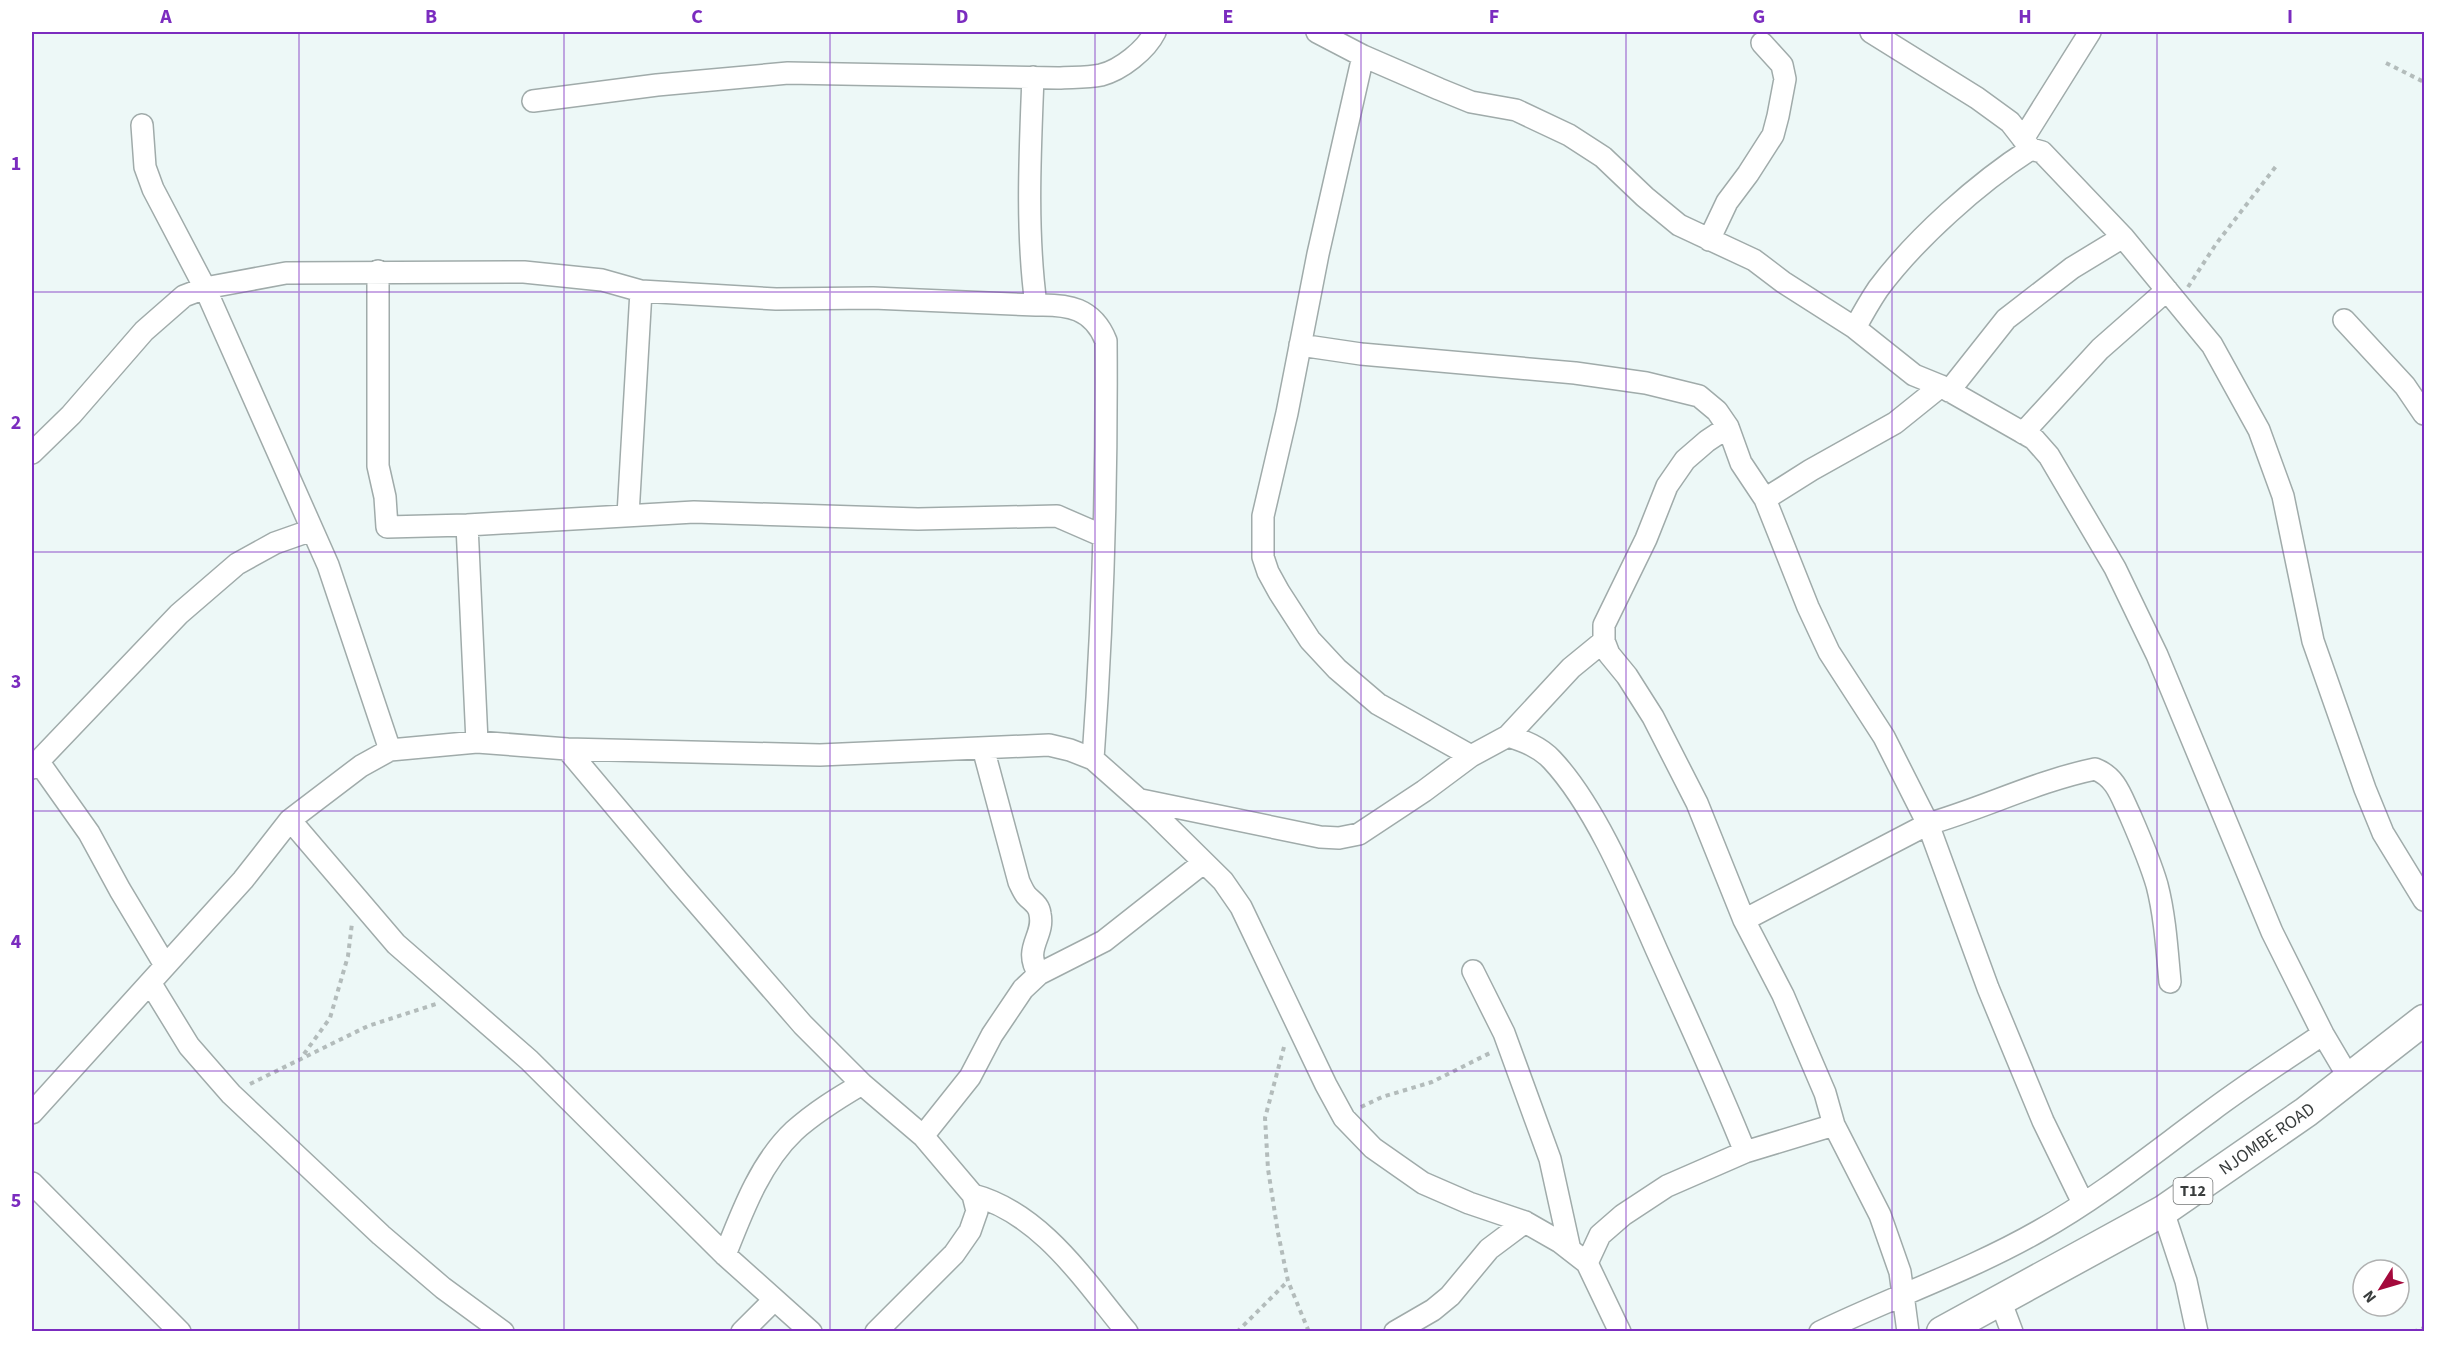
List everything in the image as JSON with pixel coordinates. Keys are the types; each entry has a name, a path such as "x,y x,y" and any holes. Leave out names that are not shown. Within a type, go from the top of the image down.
{"highway":[{"name":"NJOMBE ROAD","path":"1942,1332 2163,1211 2306,1112 2424,1020"}],"street":[{"path":"533,101 657,85 788,73 1033,77 1102,75 1128,62 1155,32"},
{"path":"1317,32 1363,56 1472,102 1516,110 1569,135 1603,157 1645,197 1679,225 1754,260 1783,282 1855,328 1914,375 1945,388 2034,439 2049,456 2115,568 2157,655 2258,901 2323,1034 2349,1078"},
{"path":"1871,32 1977,98 2010,122 2027,144 2042,152 2123,237 2212,345 2259,430 2283,496 2313,641 2361,778 2383,833 2424,900"},
{"path":"1855,328 1879,289 1921,241 1960,202 2027,144 2090,32"},
{"path":"1709,240 1727,202 1773,135 1785,79 1782,65 1762,43"},
{"path":"1363,56 1317,254 1287,413 1263,516 1263,557 1268,572 1310,640 1337,669 1378,704 1471,756"},
{"path":"1033,77 1029,180 1031,268 1036,305"},
{"path":"142,124 146,167 153,189 205,288 328,565 390,750"},
{"path":"1764,499 1810,470 1895,423 1945,388 2006,319 2072,268 2123,237"},
{"path":"378,271 378,466 385,497 387,527 467,525 694,512 918,519 1057,516 1103,536"},
{"path":"32,453 71,415 144,331 184,296 205,288 286,273 524,272 602,280 641,291 776,299 873,298 1036,305 1063,304 1092,318 1101,327 1106,341 1107,454 1093,759"},
{"path":"628,516 641,291"},
{"path":"2023,433 2100,349 2172,296"},
{"path":"2344,320 2405,386 2424,414"},
{"path":"1300,345 1362,354 1575,373 1646,383 1699,396 1717,411 1728,427 1741,463 1764,499 1829,652 1884,736 1928,824 1988,988 2043,1121 2083,1203"},
{"path":"1728,427 1685,460 1667,486 1646,539 1604,625 1604,641 1609,654 1627,676 1653,717 1697,803 1744,920 1784,994 1821,1083 1834,1125 1880,1215 1900,1272 1908,1332"},
{"path":"467,525 477,742"},
{"path":"165,965 89,833 35,765 179,614 237,564 275,543 312,530"},
{"path":"1139,799 1320,837 1339,838 1359,834 1471,756 1508,736 1571,668 1604,641"},
{"path":"1508,736 1530,743 1550,758 1568,779 1591,815 1634,898 1745,1152"},
{"path":"32,1113 243,880 290,820 361,766 390,750 477,742 567,749 820,755 1049,746 1070,750 1093,759 1139,799 1223,881 1241,907 1344,1118 1373,1148 1424,1183 1469,1203 1525,1222 1579,1256"},
{"path":"983,748 1019,882 1040,912 1041,922 1032,952 1032,963 1039,974"},
{"path":"567,749 803,1025 862,1084 923,1136 973,1195 977,1212 970,1231 959,1247 876,1332"},
{"path":"1744,920 1928,824 1959,815 2023,789 2095,769 2104,772 2116,783 2145,849 2157,885 2165,930 2170,982"},
{"path":"290,820 355,899 396,944 529,1060 725,1255 811,1332"},
{"path":"923,1136 970,1077 993,1035 1023,989 1039,974 1104,941 1203,862"},
{"path":"1473,971 1508,1043 1550,1159 1579,1256 1620,1332"},
{"path":"151,984 189,1046 231,1094 381,1235 443,1288 503,1332"},
{"path":"1820,1332 1903,1293 1982,1262 2040,1231 2083,1203 2252,1081 2323,1034"},
{"path":"725,1255 745,1207 769,1162 793,1132 826,1105 862,1084"},
{"path":"1579,1256 1623,1215 1667,1186 1745,1152 1834,1125"},
{"path":"32,1183 180,1332"},
{"path":"973,1195 994,1200 1009,1208 1060,1250 1127,1332"},
{"path":"2163,1211 2186,1281 2197,1332"},
{"path":"1395,1332 1442,1303 1489,1249 1525,1222"},
{"path":"742,1332 774,1300"},
{"path":"2000,1300 2012,1332"}],"path":[{"path":"2386,63 2424,82"},
{"path":"2172,296 2217,244 2277,165"},
{"path":"301,1057 325,1028 330,1018 348,956 355,899"},
{"path":"231,1094 301,1057 385,1019 458,998"},
{"path":"1293,1015 1265,1118 1268,1169 1278,1233 1288,1281 1309,1332"},
{"path":"1344,1118 1382,1098 1432,1082 1508,1043"},
{"path":"1237,1332 1288,1281"},
{"path":"2413,1332 2424,1328"}]}
